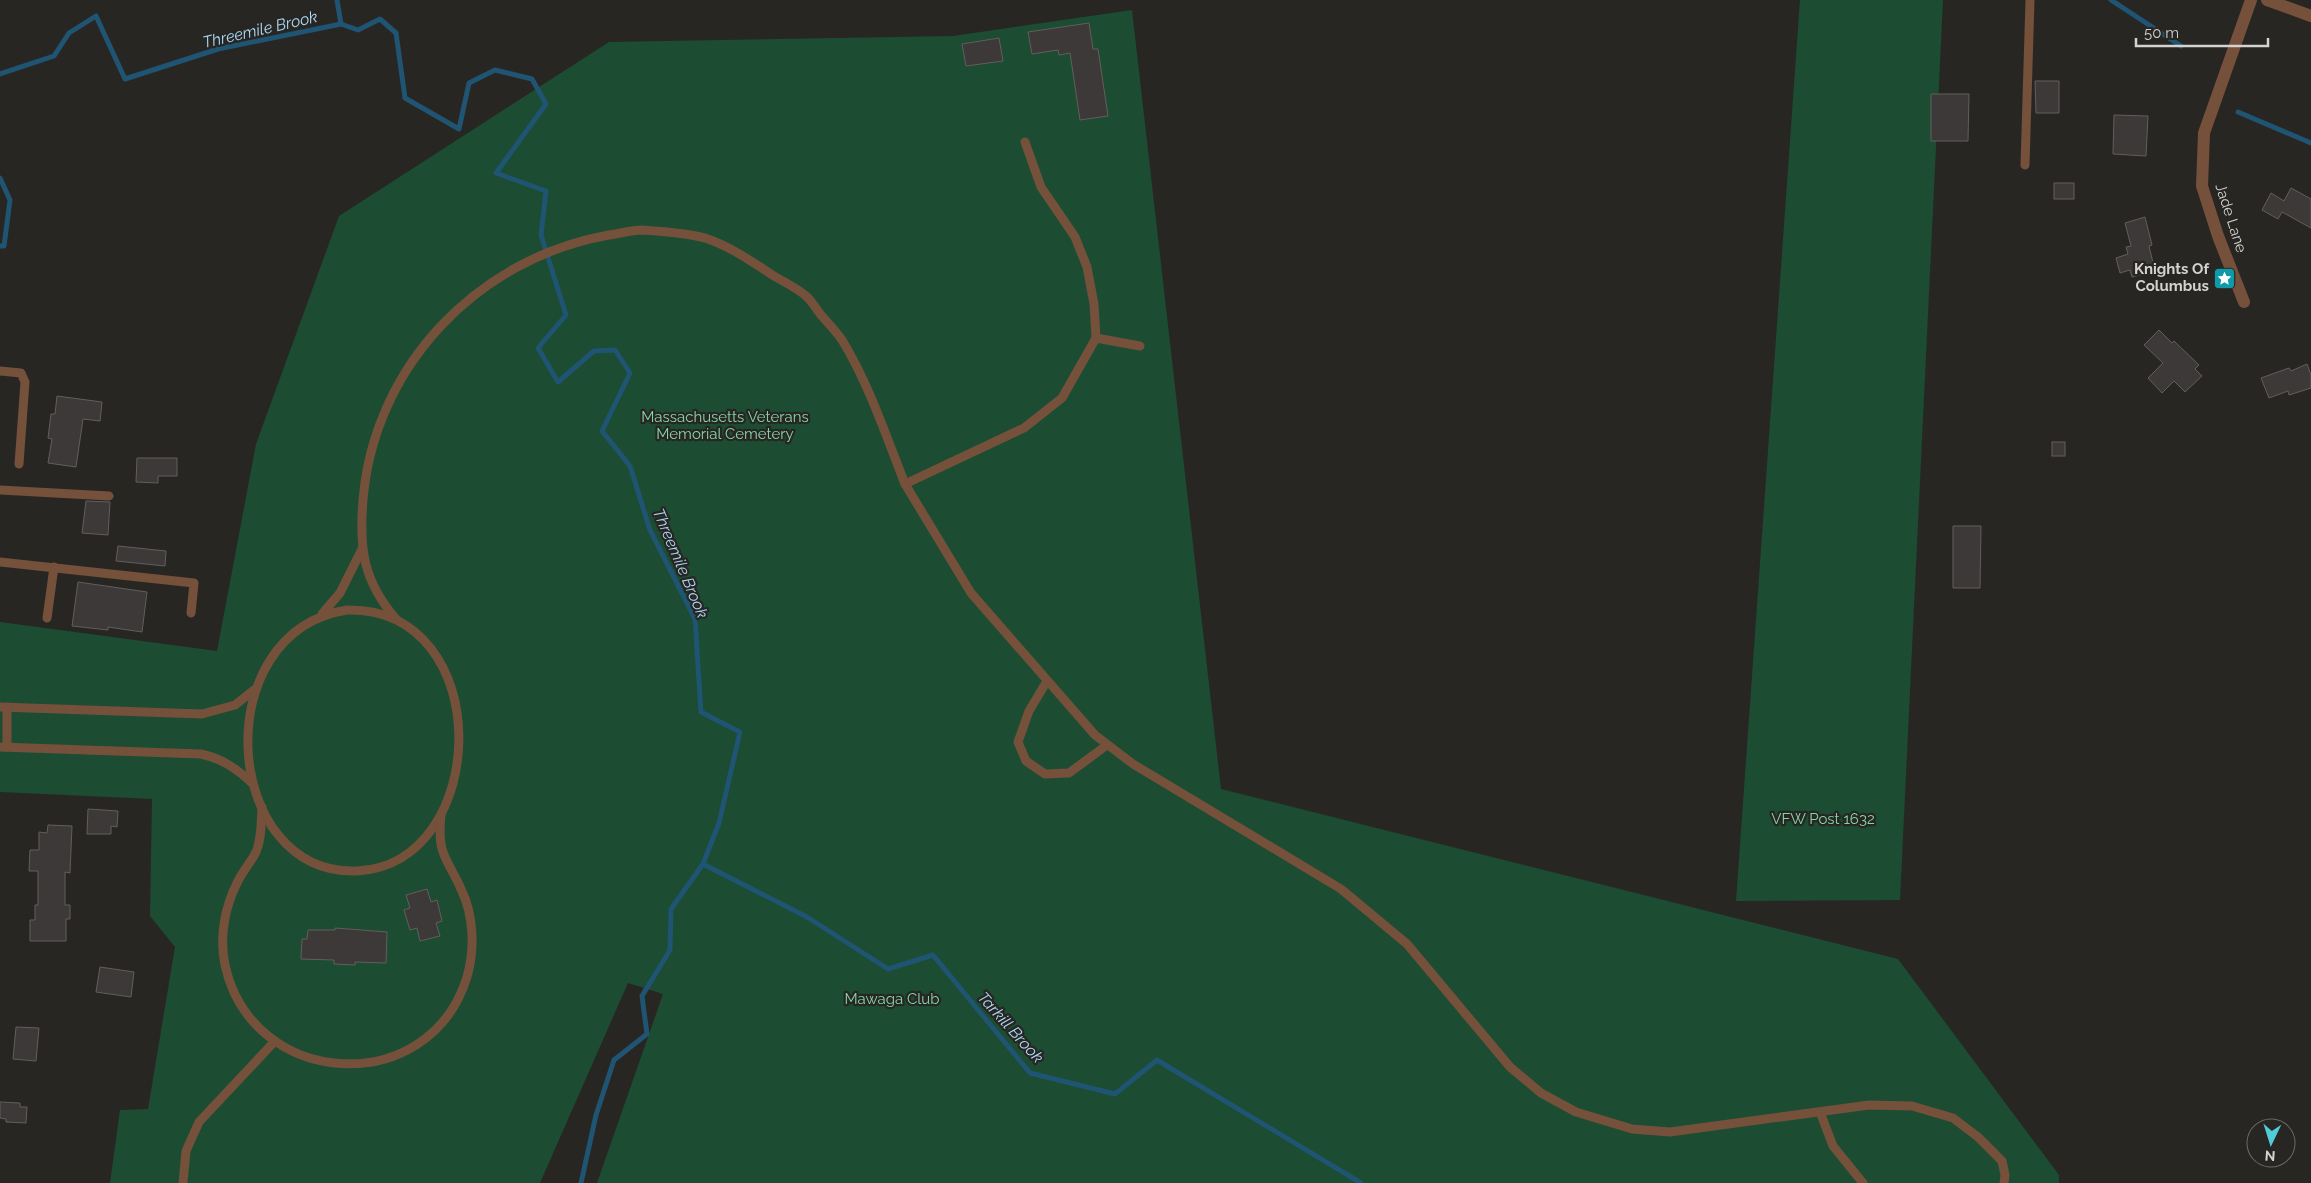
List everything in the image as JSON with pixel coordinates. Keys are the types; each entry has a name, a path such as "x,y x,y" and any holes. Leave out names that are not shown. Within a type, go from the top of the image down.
{"street":[{"name":"Jade Lane","path":"2244,302 2218,236 2202,186 2204,133 2250,0"},
{"path":"2267,0 2311,16"}],"lane":[{"path":"2025,165 2030,0"},
{"path":"906,484 1024,428 1062,398 1096,338 1094,304 1087,267 1075,237 1041,187 1025,142"},
{"path":"396,619 371,583 362,549 364,483 385,410 404,371 458,307 492,282 540,255 579,240 640,230 707,239 755,263 806,297 842,340 863,383 906,484 971,593 1095,735 1132,764 1342,889 1407,944 1510,1067 1541,1093 1576,1112 1632,1129 1670,1132 1869,1105 1912,1106 1953,1118 1978,1137 2002,1161 2006,1175 2004,1183"},
{"path":"1096,338 1140,346"},
{"path":"0,371 21,373 25,382 19,464"},
{"path":"0,490 109,496"},
{"path":"317,617 336,611 357,609 377,612 396,619 421,636 434,651 448,679 455,703 460,728 460,753 453,784 441,812 425,837 403,857 376,868 351,870 326,866 300,853 278,833 262,807 253,784 248,760 247,736 250,712 256,688 267,666 284,641 331,605 340,593 362,549"},
{"path":"0,562 194,583 191,613"},
{"path":"47,618 54,567"},
{"path":"1048,681 1029,711 1018,742 1026,761 1045,774 1068,773 1107,744"},
{"path":"253,784 234,767 218,759 201,754 3,747 4,707 202,714 219,711 235,705 256,688"},
{"path":"262,807 256,851 231,895 226,912 223,946 229,980 236,996 256,1024 275,1041 298,1054 314,1060 340,1064 365,1063 390,1057 414,1046 434,1029 451,1010 466,978 472,942 468,906 442,853 440,841 441,812"},
{"path":"183,1183 186,1151 200,1122 275,1041"},
{"path":"1820,1112 1833,1146 1863,1183"}],"green space":[{"name":"VFW Post 1632","path":"1800,0 1943,0 1900,900 1736,901"},
{"name":"Massachusetts Veterans Memorial Cemetery","path":"1132,10 1221,789 1898,959 2059,1175 2059,1183 597,1183 663,994 628,983 540,1183 110,1183 120,1110 148,1109 175,947 150,916 152,799 0,792 0,622 217,651 256,444 339,216 609,42 953,36"}],"building":[{"path":"1089,23 1093,49 1098,49 1108,116 1080,120 1070,53 1059,55 1058,50 1032,54 1028,32"},
{"path":"999,38 1003,61 966,66 962,44"},
{"path":"2035,81 2059,81 2059,113 2036,113"},
{"path":"1931,94 1969,94 1968,141 1931,141"},
{"path":"2114,115 2148,116 2146,156 2113,154"},
{"path":"2054,183 2074,183 2074,199 2054,199"},
{"path":"2291,188 2311,199 2311,228 2282,212 2278,219 2262,210 2271,193 2284,201"},
{"path":"2145,217 2152,245 2149,246 2155,271 2132,277 2130,270 2120,273 2116,258 2128,254 2126,247 2131,246 2125,223"},
{"path":"2159,330 2172,343 2174,341 2199,365 2195,369 2202,376 2185,392 2174,381 2162,393 2148,378 2163,363 2144,345"},
{"path":"2307,364 2311,375 2311,388 2289,395 2288,391 2269,398 2261,378 2289,368 2291,371"},
{"path":"57,396 102,402 100,421 83,419 76,467 48,463 52,439 48,438 51,414 55,414"},
{"path":"2052,442 2065,442 2065,456 2052,456"},
{"path":"137,458 177,458 177,476 158,476 158,483 136,482"},
{"path":"86,501 110,502 108,535 82,533"},
{"path":"1953,526 1981,526 1980,588 1953,588"},
{"path":"118,546 166,551 165,566 116,561"},
{"path":"78,582 147,592 142,632 108,627 108,630 72,626"},
{"path":"88,809 118,811 117,827 111,826 111,834 87,834"},
{"path":"48,825 72,826 70,873 65,872 65,905 70,905 70,919 66,919 66,941 30,941 30,920 35,920 35,905 38,905 38,871 29,871 30,850 39,850 39,832 47,833"},
{"path":"427,889 431,902 437,900 442,921 436,923 440,936 420,941 417,928 410,930 404,910 410,908 406,895"},
{"path":"335,928 387,932 386,963 355,962 355,965 334,964 334,960 301,959 302,939 307,939 308,930 335,930"},
{"path":"100,967 134,972 131,997 96,992"},
{"path":"16,1027 39,1028 36,1061 13,1059"},
{"path":"0,1102 20,1103 20,1107 27,1107 26,1123 6,1122 6,1119 0,1118"}],"waterway":[{"path":"337,0 341,24"},
{"path":"2111,0 2181,46"},
{"name":"Threemile Brook","path":"0,74 54,56 69,33 96,16 125,79 218,49 341,24 358,30 380,19 396,33 405,98 459,129 469,83 495,70 532,79 546,104 496,173 546,191 541,235 566,315 538,348 558,382 594,351 615,350 630,373 602,431 630,466 650,530 695,619 701,712 740,732 719,823 703,864 671,909 670,950 642,996 647,1034 614,1060 596,1115 581,1183"},
{"path":"2238,112 2311,143"},
{"name":"Threemile Brook","path":"0,178 10,200 4,246 0,246"},
{"name":"Tarkill Brook","path":"703,864 807,917 888,969 933,955 1030,1073 1115,1094 1157,1060 1361,1183"}],"place":[{"name":"Knights Of Columbus","path":"2225,278"}],"park label":[{"name":"Mawaga Club","path":"892,999"}]}
